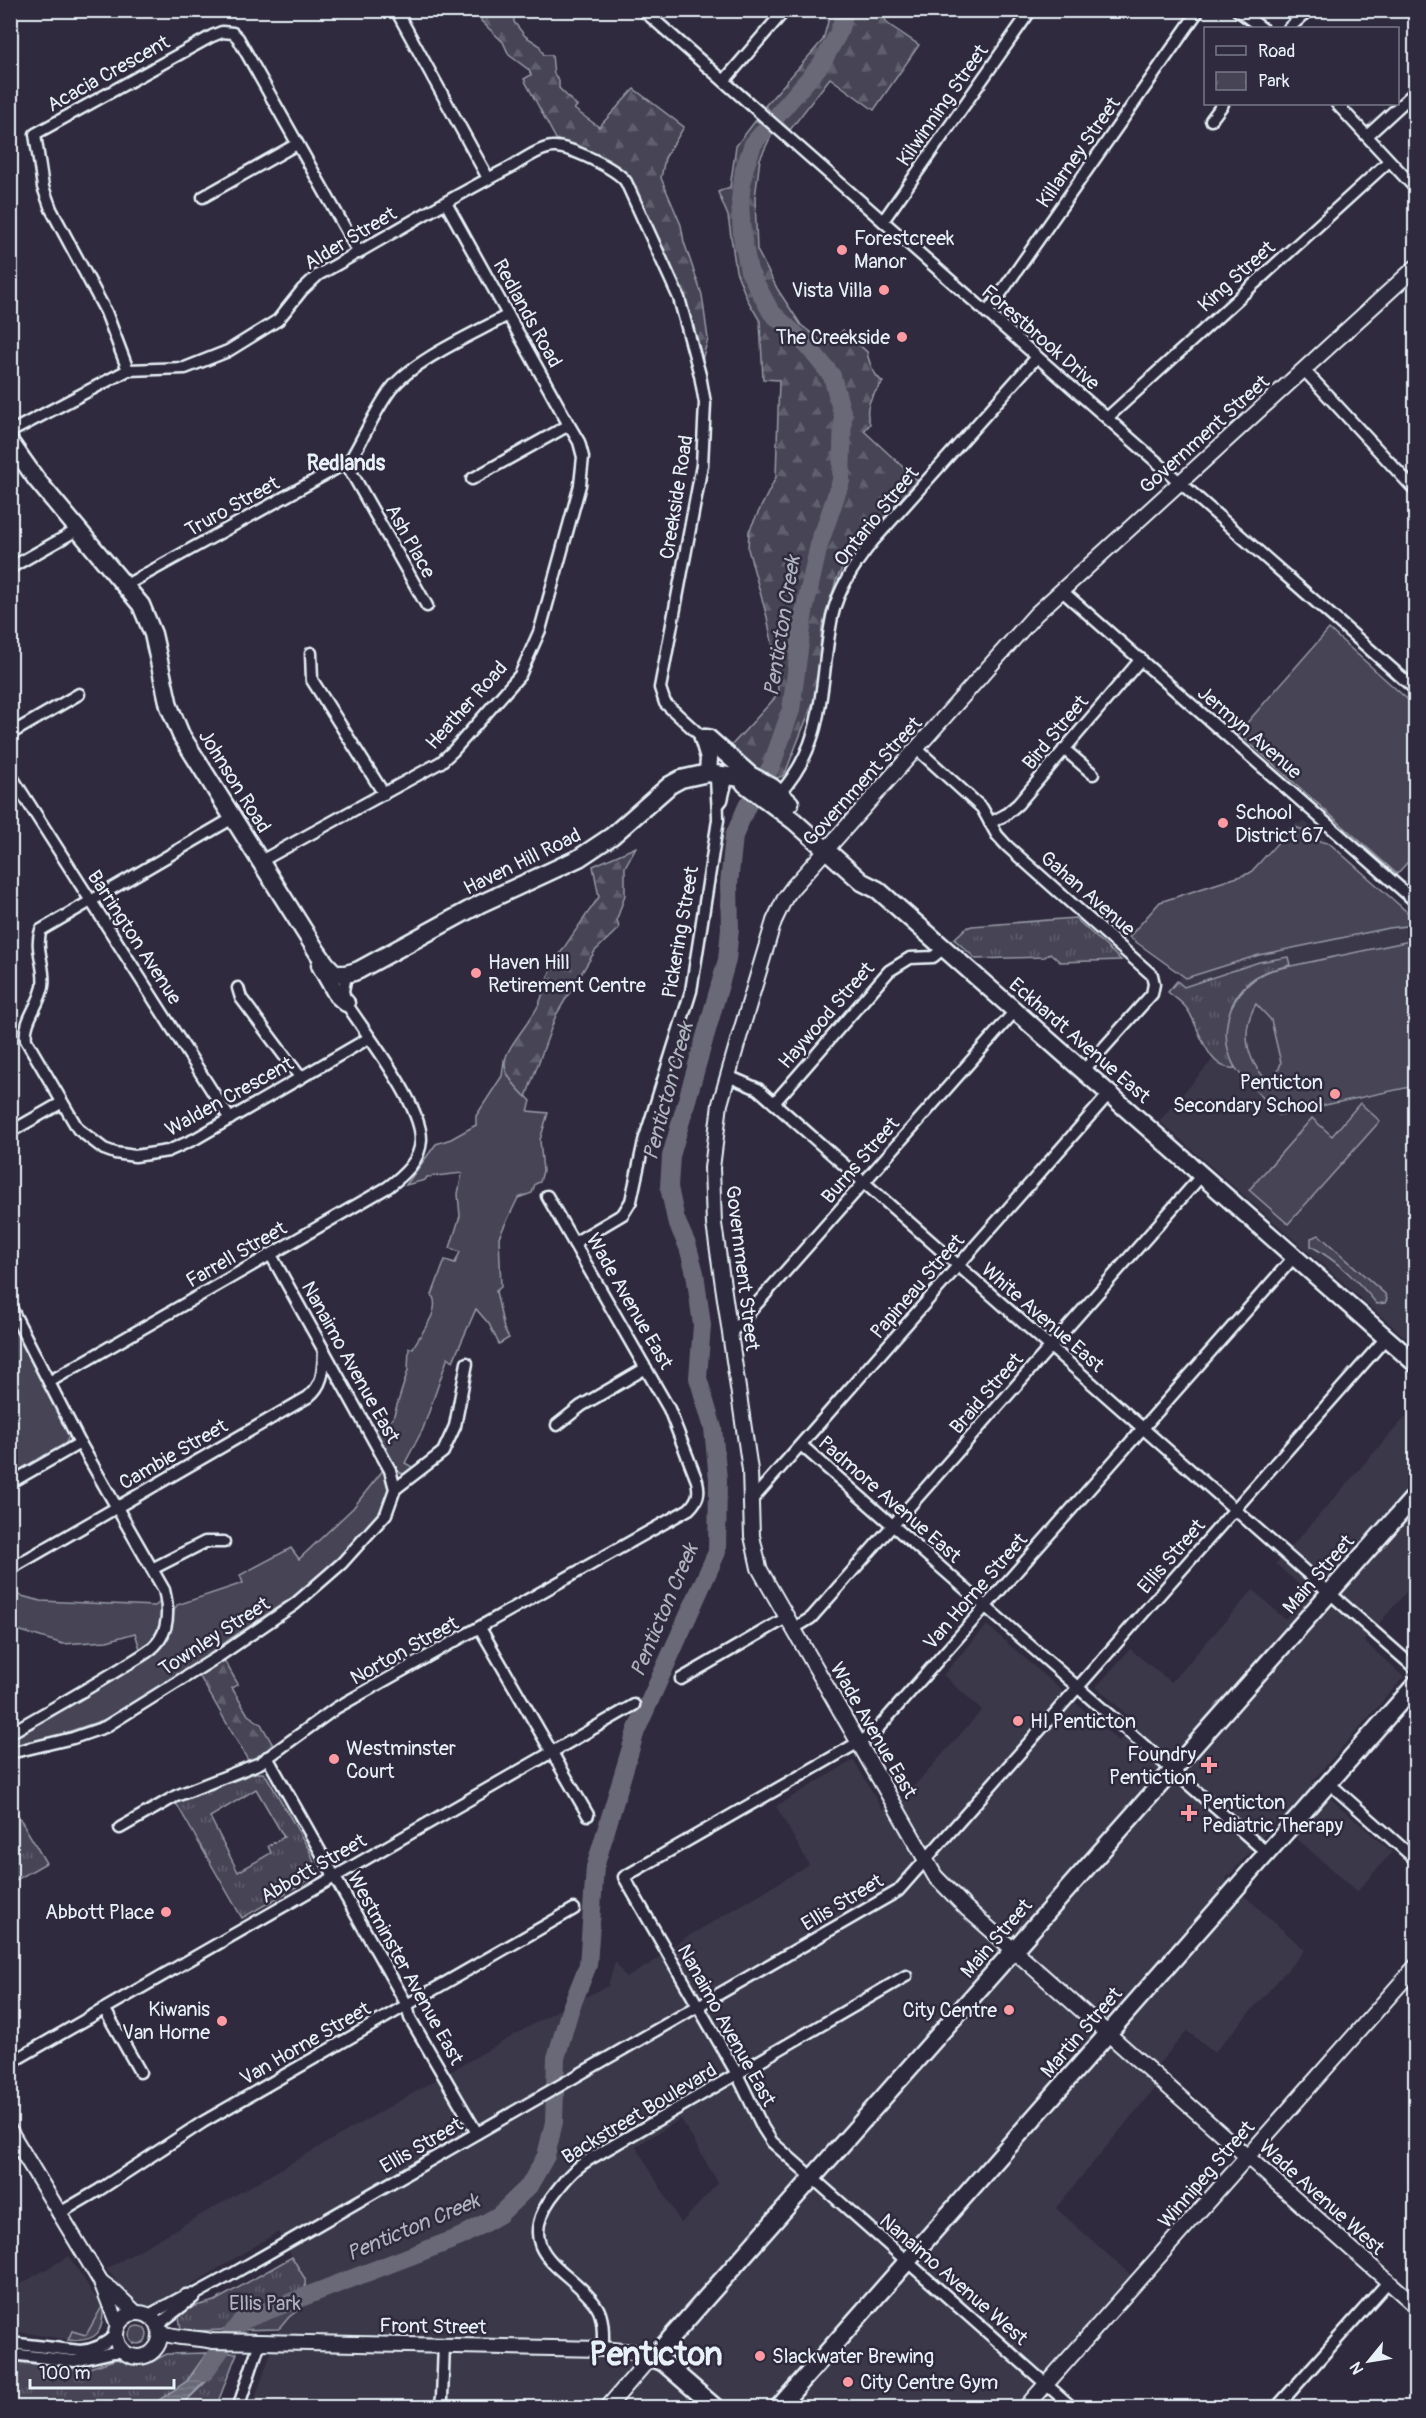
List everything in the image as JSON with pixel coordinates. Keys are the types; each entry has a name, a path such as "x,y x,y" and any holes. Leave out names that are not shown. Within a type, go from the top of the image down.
{"main road":[{"name":"Johnson Road","path":"10,442 36,479 138,601 150,625 159,653 169,706 176,725 318,953 333,971 346,975"},
{"name":"Eckhardt Avenue East","path":"703,738 708,738 732,776 773,793 831,846 869,874 878,890 1416,1364"},
{"path":"703,738 710,758 732,776"},
{"name":"Haven Hill Road","path":"346,975 489,900 579,858 612,836 670,785 681,779 732,776"},
{"path":"318,953 319,965 337,994 346,1003"},
{"name":"Main Street","path":"653,2358 1416,1495"},
{"name":"Martin Street","path":"778,2408 1416,1684"},
{"path":"653,2358 664,2363 716,2408"}],"street":[{"path":"396,10 488,178"},
{"name":"Forestbrook Drive","path":"643,10 1416,690"},
{"path":"724,81 786,10"},
{"name":"Kilwinning Street","path":"883,221 1031,10"},
{"name":"Killarney Street","path":"987,313 1198,10"},
{"path":"1237,10 1262,27"},
{"path":"1290,27 1309,10"},
{"name":"Acacia Crescent","path":"128,370 106,312 51,209 43,187 35,134 222,32 233,33 238,38 359,253"},
{"path":"1366,136 1416,92"},
{"path":"1211,120 1222,105"},
{"path":"1338,105 1416,189"},
{"path":"203,197 297,144"},
{"name":"Alder Street","path":"10,432 128,370 185,368 228,351 278,320 302,290 318,275 488,178 554,147"},
{"name":"Creekside Road","path":"554,147 609,168 622,176 626,182 680,298 702,383 706,420 702,465 660,680 661,696 674,713 703,738"},
{"name":"King Street","path":"1107,418 1389,161"},
{"name":"Redlands Road","path":"446,203 579,442"},
{"name":"Government Street","path":"751,1501 746,1437 712,1199 716,1126 728,1076 774,921 785,898 917,750 1016,634 1061,590 1416,267"},
{"name":"Truro Street","path":"126,585 346,463 352,458 391,390 400,379 427,360 508,315"},
{"name":"Ontario Street","path":"773,793 788,784 811,742 822,705 832,616 850,572 873,542 1037,357"},
{"path":"1304,370 1416,491"},
{"path":"472,479 570,425"},
{"name":"Heather Road","path":"261,861 441,762 520,675 540,630 580,485 583,457 579,442"},
{"name":"Ash Place","path":"346,463 427,606"},
{"path":"10,568 79,529"},
{"name":"Jermyn Avenue","path":"1061,590 1416,902"},
{"path":"311,653 312,680 384,794"},
{"name":"Bird Street","path":"990,822 1012,810 1141,659"},
{"path":"10,734 79,694"},
{"path":"1064,749 1093,774"},
{"name":"Gahan Avenue","path":"917,750 975,801 1007,846 1146,967 1154,980 1154,989 1149,998 1083,1071"},
{"name":"Barrington Avenue","path":"10,774 230,1119"},
{"name":"Pickering Street","path":"574,1243 623,1214 631,1201 644,1141 691,991 718,820 718,805 732,776"},
{"name":"Walden Crescent","path":"233,818 46,925 38,936 44,981 25,1033 29,1047 61,1103 86,1137 104,1149 126,1155 144,1156 168,1151 195,1139 369,1038"},
{"name":"Haywood Street","path":"774,1103 889,970 910,958 933,957 944,948"},
{"path":"346,975 343,991 346,1003 369,1038"},
{"path":"238,988 241,998 301,1078"},
{"name":"Burns Street","path":"731,1333 1015,1011"},
{"name":"Farrell Street","path":"49,1382 397,1180 416,1159 421,1139 419,1126 413,1109 369,1038"},
{"name":"White Avenue East","path":"728,1076 752,1085 774,1103 1416,1669"},
{"name":"Papineau Street","path":"751,1501 1109,1094"},
{"path":"10,1132 61,1103"},
{"name":"Braid Street","path":"681,1679 790,1623 812,1618 1202,1176"},
{"name":"Wade Avenue East","path":"547,1196 669,1410 697,1481 699,1494"},
{"name":"Nanaimo Avenue East","path":"271,1255 390,1470 395,1489"},
{"name":"Van Horne Street","path":"624,1877 873,1734 1294,1257"},
{"path":"10,1306 80,1443 164,1590 168,1606 166,1622 160,1639 150,1650 90,1688 10,1733"},
{"name":"Ellis Street","path":"143,2314 186,2295 195,2294 888,1898 905,1884 1386,1338"},
{"name":"Cambie Street","path":"10,1569 308,1397 317,1388 322,1378 324,1350"},
{"path":"395,1489 443,1452 455,1426 467,1363"},
{"path":"557,1425 581,1406 646,1368"},
{"path":"10,1483 80,1443"},
{"name":"Padmore Avenue East","path":"801,1444 1267,1853"},
{"name":"Townley Street","path":"10,1753 73,1738 105,1727 219,1656 295,1604 342,1563 386,1514 395,1489"},
{"name":"Norton Street","path":"120,1828 176,1796 260,1763 336,1708 689,1509 699,1494"},
{"name":"Wade Avenue East","path":"751,1501 754,1552 759,1568 935,1876 953,1896 1014,1950"},
{"path":"152,1569 205,1542 224,1542"},
{"path":"480,1628 588,1815"},
{"name":"Abbott Street","path":"10,2063 634,1705"},
{"name":"Westminster Avenue East","path":"267,1757 407,2005 410,2018 477,2133"},
{"path":"1329,1783 1416,1860"},
{"name":"Nanaimo Avenue East","path":"624,1877 737,2074 766,2134 812,2178"},
{"name":"Van Horne Street","path":"58,2214 203,2122 574,1909"},
{"name":"Wade Avenue West","path":"1014,1950 1416,2306"},
{"name":"Winnipeg Street","path":"1025,2408 1416,1966"},
{"name":"Backstreet Boulevard","path":"603,2349 599,2310 546,2255 539,2235 539,2218 564,2181 576,2167 906,1976"},
{"path":"105,2010 140,2072"},
{"path":"10,2131 101,2282 117,2330 117,2341 124,2352"},
{"name":"Nanaimo Avenue West","path":"812,2178 1073,2408"},
{"path":"10,2354 75,2361 114,2352 142,2356 155,2349 160,2330 101,2282"},
{"path":"1276,2408 1388,2282"},
{"name":"Ellis Street","path":"160,2330 164,2320 190,2301 195,2294"},
{"path":"10,2343 80,2351 90,2350 103,2344 126,2317 143,2314"},
{"name":"Front Street","path":"160,2330 169,2336 196,2337 212,2341 603,2349 642,2353 653,2358"},
{"name":"Front Street","path":"155,2349 167,2346 197,2346 212,2341"},
{"path":"238,2408 260,2342"},
{"path":"439,2408 442,2398 444,2345"},
{"path":"620,2350 633,2363 632,2380"},
{"name":"Main Street","path":"607,2408 653,2358"}],"shaded area":[{"name":"Penticton Secondary School","path":"1303,820 1415,919 1415,1346 1159,1121 1213,1059 1188,1009 1168,992 1181,976 1129,937 1160,902 1250,873 1295,824"},
{"path":"1415,1406 1415,1582 1364,1641 1404,1677 1312,1782 1392,1852 1357,1892 1277,1821 1226,1879 1305,1950 1214,2053 1187,2031 1151,2073 1159,2083 1056,2208 1133,2277 1087,2331 1035,2386 1059,2407 252,2407 279,2329 289,2317 306,2304 305,2279 278,2232 155,2307 145,2307 135,2302 106,2269 556,2011 608,1986 615,1961 626,1978 653,1962 680,1941 809,1865 776,1806 854,1760 882,1809 906,1795 982,1710 943,1675 987,1625 1119,1741 1135,1722 1096,1687 1130,1649 1171,1682 1253,1590 1285,1619 1308,1593 1276,1564","holes":["681,2119 718,2183 681,2223 636,2146"]},
{"path":"69,2256 94,2295 101,2299 104,2307 101,2330 92,2338 78,2341 11,2331 11,2295 22,2283"}],"green space":[{"path":"484,11 514,11 514,22 525,36 539,45 544,55 552,55 554,74 559,80 559,88 577,106 574,109 599,127 634,89 684,127 665,158 661,178 681,225 684,242 702,295 708,339 702,360 686,302 632,181 620,168 556,139 524,79 531,75 529,70 509,55 503,42 481,21"},
{"path":"831,11 880,11 888,24 919,45 874,110 830,78 790,130 765,106 823,40"},
{"path":"756,120 772,134 760,159 755,198 757,250 778,290 801,325 828,346 843,330 867,352 874,372 883,382 868,407 870,424 864,431 917,480 846,560 836,581 822,627 816,695 786,771 783,776 777,778 753,768 729,748 774,699 778,691 777,667 767,617 748,549 749,531 776,477 779,380 763,379 760,321 747,299 736,271 728,216 718,192 730,187 736,146"},
{"path":"1329,629 1415,706 1415,854 1397,874 1238,733"},
{"path":"1292,827 1329,843 1415,919 1415,925 1389,928 1259,955 1186,978 1129,937 1160,902 1250,873"},
{"path":"636,847 625,867 625,895 617,919 619,928 595,951 556,1015 526,1097 509,1076 505,1067 506,1056 538,1006 552,967 599,897 593,866"},
{"path":"1075,918 1121,960 1060,962 1050,953 1045,957 976,959 954,939 966,928 972,926"},
{"path":"1405,942 1415,942 1415,1086 1278,1115 1277,1110 1252,1088 1233,1063 1224,1035 1226,1019 1238,996 1255,979 1272,970","holes":["1256,1004 1271,1020 1281,1063 1273,1085 1257,1068 1248,1048 1247,1037 1248,1026"]},
{"path":"1288,957 1290,965 1259,975 1239,993 1232,1005 1226,1030 1230,1056 1235,1068 1218,1063 1206,1048 1187,1009 1168,992 1177,981 1184,987 1259,962"},
{"path":"504,1061 512,1081 531,1101 528,1111 548,1113 540,1140 543,1171 540,1182 535,1184 532,1193 518,1198 499,1237 501,1287 496,1291 504,1329 509,1338 499,1344 489,1324 476,1309 453,1361 448,1357 423,1429 405,1463 414,1468 404,1474 398,1472 389,1462 373,1430 386,1425 393,1418 408,1370 409,1348 413,1348 432,1315 434,1301 432,1295 445,1260 455,1263 460,1252 450,1248 460,1216 458,1194 462,1173 427,1177 425,1180 406,1185 436,1144 451,1139 476,1125 476,1116 502,1076"},
{"path":"1360,1103 1380,1121 1288,1224 1249,1190 1312,1118 1332,1136"},
{"path":"1319,1235 1385,1294 1387,1299 1385,1303 1377,1304 1347,1272 1311,1246 1311,1238"},
{"path":"16,1328 69,1436 64,1447 10,1478 10,1331"},
{"path":"384,1469 389,1489 381,1512 348,1551 308,1587 231,1638 197,1664 106,1719 47,1739 29,1741 11,1748 11,1737 152,1652 177,1605 243,1583 240,1575 291,1548 299,1559 353,1508"},
{"path":"10,1593 41,1601 155,1606 160,1602 161,1597 161,1621 156,1634 141,1652 135,1633 107,1641 63,1644 11,1628"},
{"path":"224,1660 238,1684 232,1688 248,1715 261,1724 274,1747 249,1762 199,1675"},
{"path":"255,1773 263,1773 311,1853 316,1870 312,1878 242,1918 176,1803","holes":["256,1789 284,1837 268,1846 271,1853 238,1872 210,1817"]},
{"path":"10,1806 14,1808 46,1863 11,1883"},
{"name":"Ellis Park","path":"292,2257 305,2279 306,2304 289,2317 279,2329 187,2331 181,2329 179,2317 188,2310 215,2301"},
{"path":"103,2305 102,2322 93,2337 68,2340 72,2331 86,2335"},
{"path":"138,2326 144,2329 147,2335 144,2341 138,2344 132,2341 129,2335 132,2329"},
{"path":"207,2353 187,2381 149,2408 11,2407 10,2361 86,2369 117,2359 140,2365 167,2354"},
{"path":"226,2353 237,2353 216,2407 179,2408 211,2377"}],"water":[{"path":"207,2353 226,2353 186,2401 179,2407 149,2407 187,2381"}],"waterway":[{"name":"Penticton Creek","path":"204,2373 241,2321 460,2237 499,2215 529,2186 546,2156 554,2122 556,2058 570,2010 588,1965 595,1867 636,1731 717,1552 718,1479 713,1428 698,1378 702,1325 695,1273 688,1247 676,1220 669,1187 671,1156 727,960 730,928 729,884 734,836 747,806 771,767 791,710 804,612 819,545 841,481 843,416 832,376 807,345 771,312 749,271 742,235 740,200 744,170 753,144 822,63 838,34 846,10"}],"place":[{"name":"Forestcreek Manor","path":"842,250"},
{"name":"Vista Villa","path":"884,290"},
{"name":"The Creekside","path":"902,337"},
{"name":"School District 67","path":"1223,823"},
{"name":"Haven Hill Retirement Centre","path":"476,973"},
{"name":"Penticton Secondary School","path":"1335,1094"},
{"name":"HI Penticton","path":"1018,1721"},
{"name":"Westminster Court","path":"334,1759"},
{"name":"Foundry Pentiction","path":"1209,1765"},
{"name":"Penticton Pediatric Therapy","path":"1189,1813"},
{"name":"Abbott Place","path":"166,1912"},
{"name":"City Centre","path":"1009,2010"},
{"name":"Kiwanis Van Horne","path":"222,2021"},
{"name":"Slackwater Brewing","path":"760,2356"},
{"name":"City Centre Gym","path":"848,2382"}],"district":[{"name":"Redlands","path":"346,463"},
{"name":"Penticton","path":"656,2354"}]}
